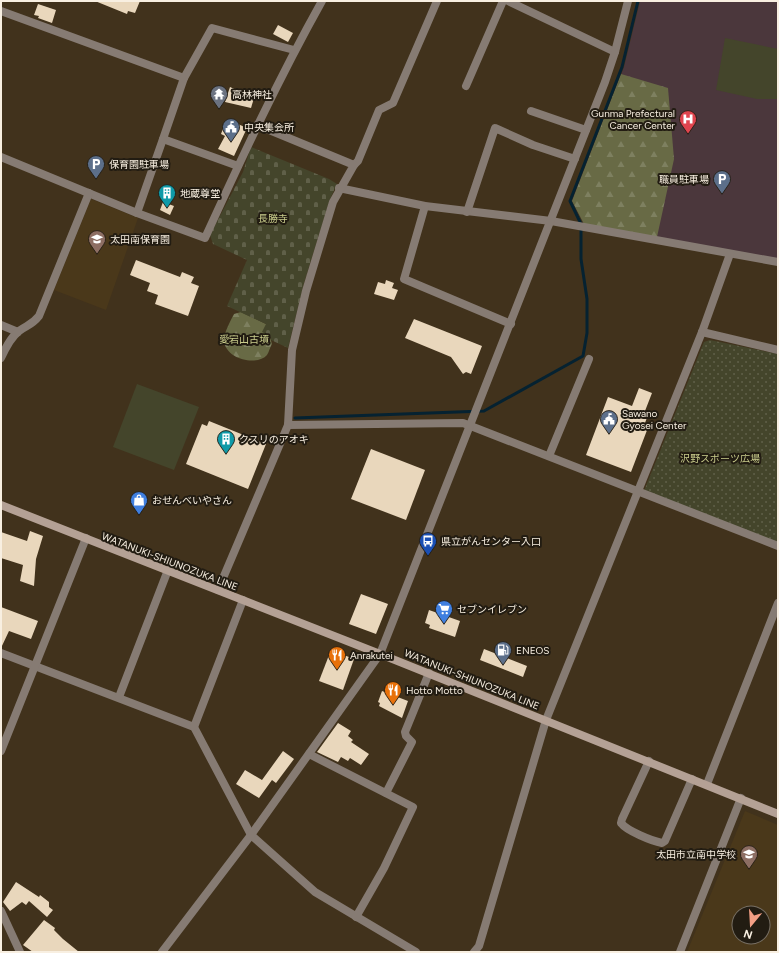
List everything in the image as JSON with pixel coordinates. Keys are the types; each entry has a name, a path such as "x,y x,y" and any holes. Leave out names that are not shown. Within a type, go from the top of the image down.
{"main road":[{"name":"WATANUKI-SHIUNOZUKA LINE","path":"1,505 429,673 707,784 778,814"}],"street":[{"path":"1,157 137,213 205,238 257,125 294,50 322,1"},
{"path":"218,590 288,425 292,350 306,291 333,202 339,188 358,161 379,110 393,103 437,1"},
{"path":"466,86 503,1"},
{"path":"508,1 615,52"},
{"path":"165,951 251,835 380,654 575,160 615,52 628,1"},
{"path":"1,11 184,78"},
{"path":"137,213 184,78 212,28 294,50"},
{"path":"531,111 586,130"},
{"path":"257,125 354,165"},
{"path":"467,212 495,128 533,145 575,160"},
{"path":"163,139 238,166"},
{"path":"339,188 425,206 551,221 778,262"},
{"path":"1,358 8,343 18,332 31,325 39,316 89,193"},
{"path":"425,206 404,279 511,324"},
{"path":"474,952 478,946 546,720 702,332 730,254"},
{"path":"1,325 18,332"},
{"path":"702,332 778,350"},
{"path":"549,456 589,359"},
{"path":"288,425 463,423 638,490 778,546"},
{"path":"1,750 86,538"},
{"path":"118,697 168,570"},
{"path":"194,727 243,600"},
{"path":"707,784 778,603"},
{"path":"1,653 194,727 251,835 315,892 416,952"},
{"path":"386,793 412,742 406,736 405,732 429,673"},
{"path":"309,754 413,807 384,868 356,917"},
{"path":"650,761 621,823 626,828 655,841 662,843 666,841 692,779"},
{"path":"680,952 741,798"},
{"path":"1,911 20,952"}],"shaded area":[{"name":"Gunma Prefectural Cancer Center","path":"640,1 778,1 778,259 584,224 572,201 624,67"},
{"name":"太田南保育園","path":"91,199 138,218 106,310 54,290"},
{"name":"太田市立南中学校","path":"745,811 778,825 778,952 687,952"}],"green space":[{"path":"725,38 778,49 778,99 757,99 716,90"},
{"path":"621,74 668,88 674,159 657,237 584,224 572,201"},
{"name":"長勝寺","path":"251,147 329,179 337,184 330,199 304,283 288,348 271,340 270,336 262,332 266,324 227,306 247,260 213,244 210,235 243,172"},
{"name":"愛宕山古墳","path":"241,312 266,324 272,344 267,355 263,358 257,360 243,359 236,357 226,348 224,341 225,334 234,314"},
{"name":"沢野スポーツ広場","path":"710,340 778,354 778,543 644,491 704,342"},
{"path":"137,384 199,407 174,470 113,447"}],"building":[{"path":"95,1 140,1 135,13 128,11 127,14"},
{"path":"38,4 56,10 52,23 34,15"},
{"path":"278,25 293,33 288,42 273,34"},
{"path":"230,87 254,98 251,108 225,102"},
{"name":"中央集会所","path":"231,121 247,128 234,156 218,149 225,136 221,134 224,126 228,128"},
{"name":"地蔵尊堂","path":"163,202 174,206 170,215 160,210"},
{"path":"136,260 180,277 182,272 194,277 191,283 199,286 188,316 155,304 158,295 147,291 150,283 130,275"},
{"path":"386,280 394,283 392,288 398,290 394,300 374,294 378,282 385,284"},
{"path":"414,319 482,346 471,374 466,372 463,374 451,357 405,338"},
{"path":"639,388 652,393 645,411 649,412 645,423 649,425 631,472 586,455 608,397 632,406"},
{"name":"クスリのアオキ","path":"209,421 266,444 248,489 186,464 202,424 207,426"},
{"path":"371,449 425,470 406,520 351,499"},
{"path":"30,531 43,536 36,559 34,586 20,581 23,565 1,558 1,532 27,541"},
{"path":"361,594 388,604 376,634 349,624"},
{"path":"1,607 38,621 31,639 9,631 1,648"},
{"path":"429,610 460,621 455,637 429,628 430,625 425,623"},
{"path":"484,649 527,666 523,677 480,660"},
{"name":"Anrakutei","path":"331,650 354,659 343,690 319,681"},
{"name":"Hotto Motto","path":"382,691 408,701 402,718 379,706 380,703 378,702"},
{"path":"338,723 351,731 348,736 353,740 351,742 369,754 361,765 350,758 348,761 341,757 338,762 317,752"},
{"path":"283,751 294,759 276,783 272,780 259,798 236,784 245,770 262,780"},
{"path":"16,882 39,897 40,895 49,902 49,907 53,910 47,917 29,901 26,905 22,902 10,911 3,902"},
{"path":"44,920 55,928 54,930 63,939 79,952 33,952 23,945"}],"waterway":[{"path":"295,418 484,411 583,356 587,333 587,299 581,259 581,224 570,201 622,67 638,1"}],"place":[{"name":"高林神社","path":"219,109"},
{"name":"Gunma Prefectural Cancer Center","path":"688,134"},
{"name":"中央集会所","path":"231,142"},
{"name":"保育園駐車場","path":"96,179"},
{"name":"職員駐車場","path":"722,194"},
{"name":"地蔵尊堂","path":"167,208"},
{"name":"太田南保育園","path":"97,254"},
{"name":"Sawano Gyosei Center","path":"609,434"},
{"name":"クスリのアオキ","path":"226,454"},
{"name":"おせんべいやさん","path":"139,515"},
{"name":"県立がんセンター入口","path":"428,556"},
{"name":"セブンイレブン","path":"444,624"},
{"name":"ENEOS","path":"503,665"},
{"name":"Anrakutei","path":"337,670"},
{"name":"Hotto Motto","path":"393,705"},
{"name":"太田市立南中学校","path":"749,869"}]}
